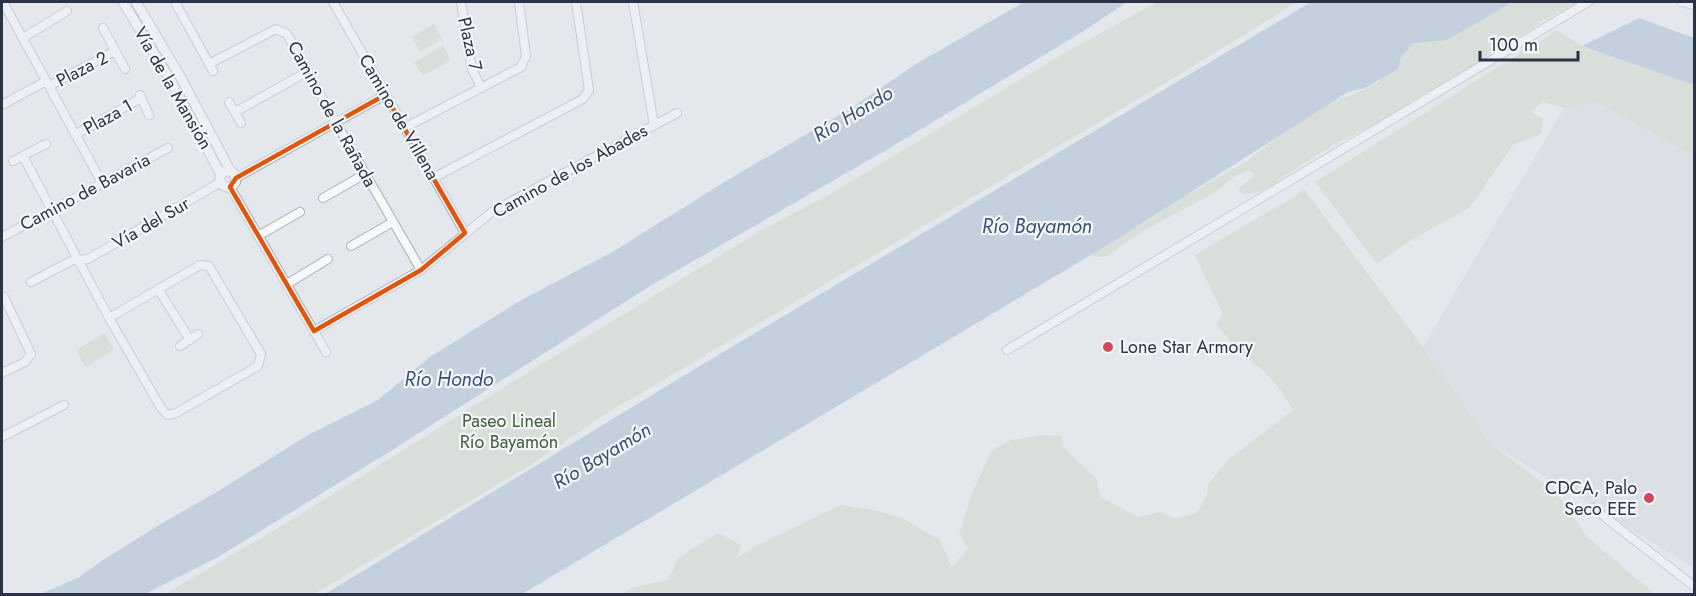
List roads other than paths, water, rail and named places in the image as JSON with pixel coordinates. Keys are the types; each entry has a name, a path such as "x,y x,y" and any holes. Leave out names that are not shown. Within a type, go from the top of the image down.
{"street":[{"path":"3,2 102,183"},
{"name":"Vía de la Mansión","path":"123,2 171,81 221,179"},
{"name":"Vía de la Mansión","path":"136,2 234,175"},
{"name":"Camino de la Rañada","path":"175,2 211,67 276,29 287,34 421,270"},
{"name":"Camino de Villena","path":"333,2 465,232"},
{"name":"Plaza 7","path":"461,2 472,69 481,87"},
{"path":"404,128 521,67 526,56 519,2"},
{"path":"433,177 584,99 590,90 576,2"},
{"path":"633,2 654,125"},
{"path":"1007,350 1588,2"},
{"path":"1682,2 1695,5"},
{"path":"23,38 67,11"},
{"name":"Plaza 2","path":"103,28 125,69"},
{"name":"Plaza 2","path":"2,105 116,51"},
{"path":"235,112 308,72"},
{"path":"234,175 236,182 231,187 225,187 221,179 224,173 234,175 336,123 385,95"},
{"name":"Plaza 1","path":"75,135 140,96 149,116"},
{"path":"229,102 241,123"},
{"name":"Camino de los Abades","path":"314,331 421,270 493,211 677,113"},
{"path":"13,161 46,144"},
{"name":"Camino de Bavaria","path":"2,237 168,148"},
{"path":"23,156 109,318 161,408 168,415 176,413 258,366 261,354 209,266 200,265 109,318"},
{"path":"323,198 365,174"},
{"name":"Vía del Sur","path":"31,282 73,260 88,260 221,179"},
{"path":"231,187 326,352"},
{"path":"258,236 300,212"},
{"path":"351,246 393,222"},
{"path":"286,284 328,259"},
{"path":"158,289 190,340"},
{"path":"2,373 25,362 31,354 4,297"},
{"path":"180,346 198,334"},
{"path":"2,437 64,405"},
{"path":"1593,508 1695,586"}],"water":[{"name":"Río Hondo","path":"1024,2 1127,2 1079,34 888,149 650,286 389,452 218,557 145,594 40,594 78,578 164,522 308,435 378,400 430,357 518,302 614,251 731,178 853,107 916,64"},
{"name":"Río Bayamón","path":"1311,2 1513,2 1447,40 1414,43 1401,57 1398,69 1365,88 1348,92 1111,243 522,594 325,594 698,367"},
{"path":"1639,18 1694,38 1694,85 1582,46"}],"place":[{"name":"Lone Star Armory","path":"1108,347"},
{"name":"CDCA, Palo Seco EEE","path":"1649,498"}],"park label":[{"name":"Paseo Lineal Río Bayamón","path":"509,431"}]}
